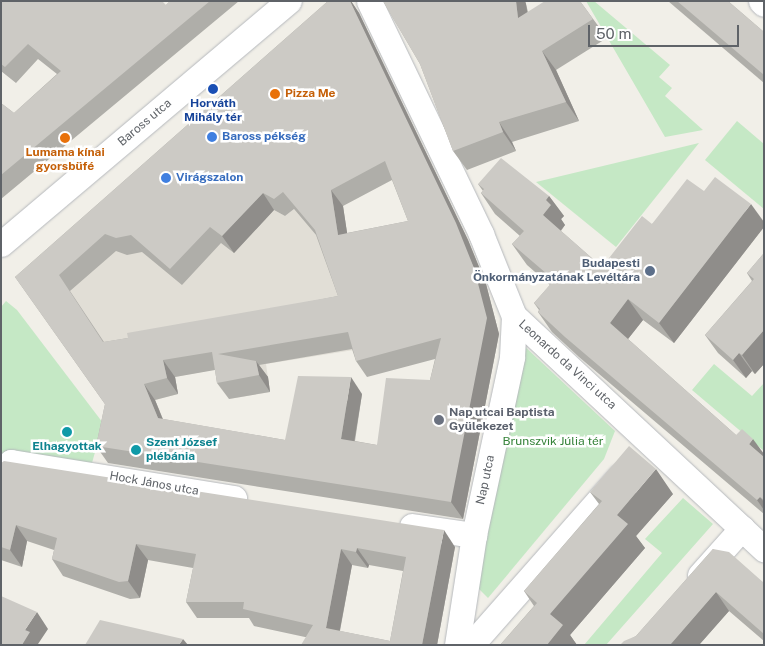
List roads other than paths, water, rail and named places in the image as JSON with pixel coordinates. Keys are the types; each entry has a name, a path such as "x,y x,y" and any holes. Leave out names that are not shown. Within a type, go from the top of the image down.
{"street":[{"name":"Baross utca","path":"1,244 289,1"},
{"name":"Leonardo da Vinci utca","path":"369,1 481,234 514,316 649,444 764,549"},
{"name":"Nap utca","path":"458,645 474,535 512,357 514,316"},
{"path":"471,645 649,444"},
{"name":"Hock János utca","path":"6,467 260,502"},
{"path":"386,522 474,535"},
{"path":"683,594 742,528"}],"place":[{"name":"Horváth Mihály tér","path":"213,89"},
{"name":"Pizza Me","path":"275,94"},
{"name":"Baross pékség","path":"212,137"},
{"name":"Lumama kínai gyorsbüfé","path":"65,138"},
{"name":"Virágszalon","path":"166,178"},
{"name":"Budapesti Önkormányzatának Levéltára","path":"650,271"},
{"name":"Nap utcai Baptista Gyülekezet","path":"439,420"},
{"name":"Elhagyottak","path":"67,432"},
{"name":"Szent József plébánia","path":"136,450"}],"park label":[{"name":"Brunszvik Júlia tér","path":"553,442"}]}
